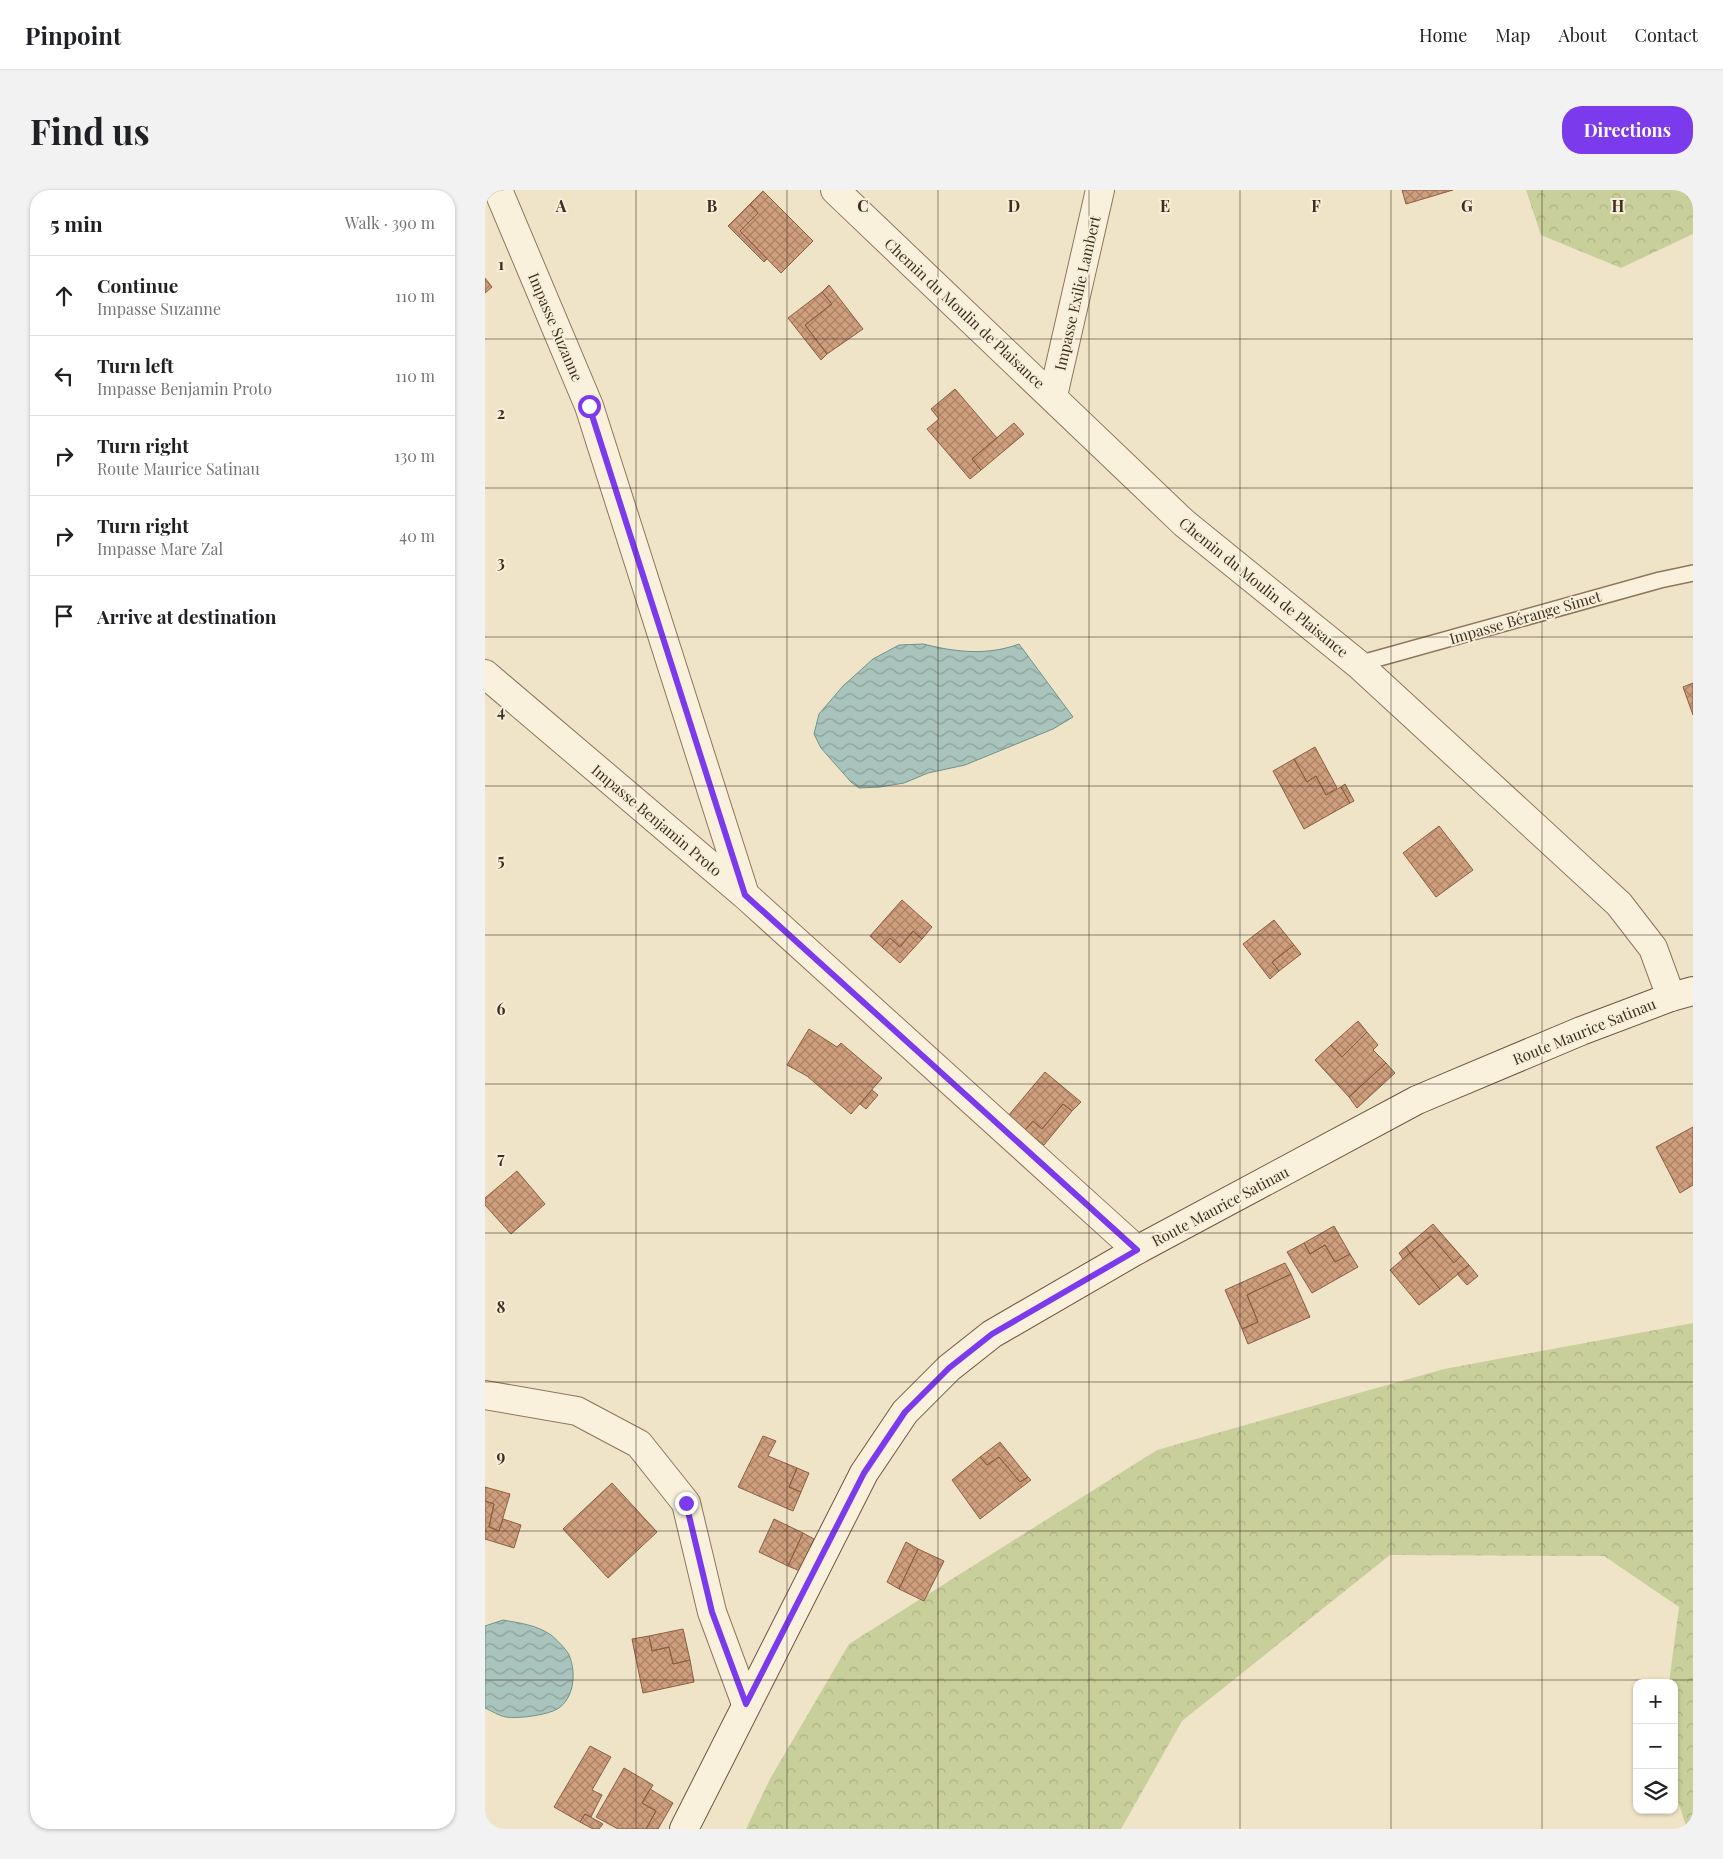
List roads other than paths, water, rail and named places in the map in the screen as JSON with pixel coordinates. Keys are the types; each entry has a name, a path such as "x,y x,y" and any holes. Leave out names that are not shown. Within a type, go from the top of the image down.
{"street":[{"name":"Impasse Suzanne","path":"498,190 589,406 745,895"},
{"name":"Chemin du Moulin de Plaisance","path":"835,190 1184,523 1358,664 1619,904 1653,948 1682,994"},
{"name":"Impasse Exilie Lambert","path":"1053,396 1100,190"},
{"name":"Impasse Benjamin Proto","path":"485,674 745,895 1137,1250"},
{"name":"Route Maurice Satinau","path":"684,1829 864,1473 905,1412 949,1368 992,1334 1137,1250 1417,1100 1581,1031 1682,994"},
{"path":"485,1395 577,1411 639,1444 686,1503 712,1612 746,1704"}],"lane":[{"name":"Impasse Bérange Simet","path":"1358,664 1660,580 1693,574"}],"water":[{"path":"923,644 971,652 1007,648 1019,644 1073,717 1053,729 965,765 928,773 904,783 859,788 851,782 821,748 814,734 819,714 843,686 873,659 899,645"},
{"path":"503,1620 528,1625 546,1632 555,1638 568,1653 573,1668 573,1683 568,1697 559,1708 525,1717 506,1717 485,1708 485,1626"}]}
